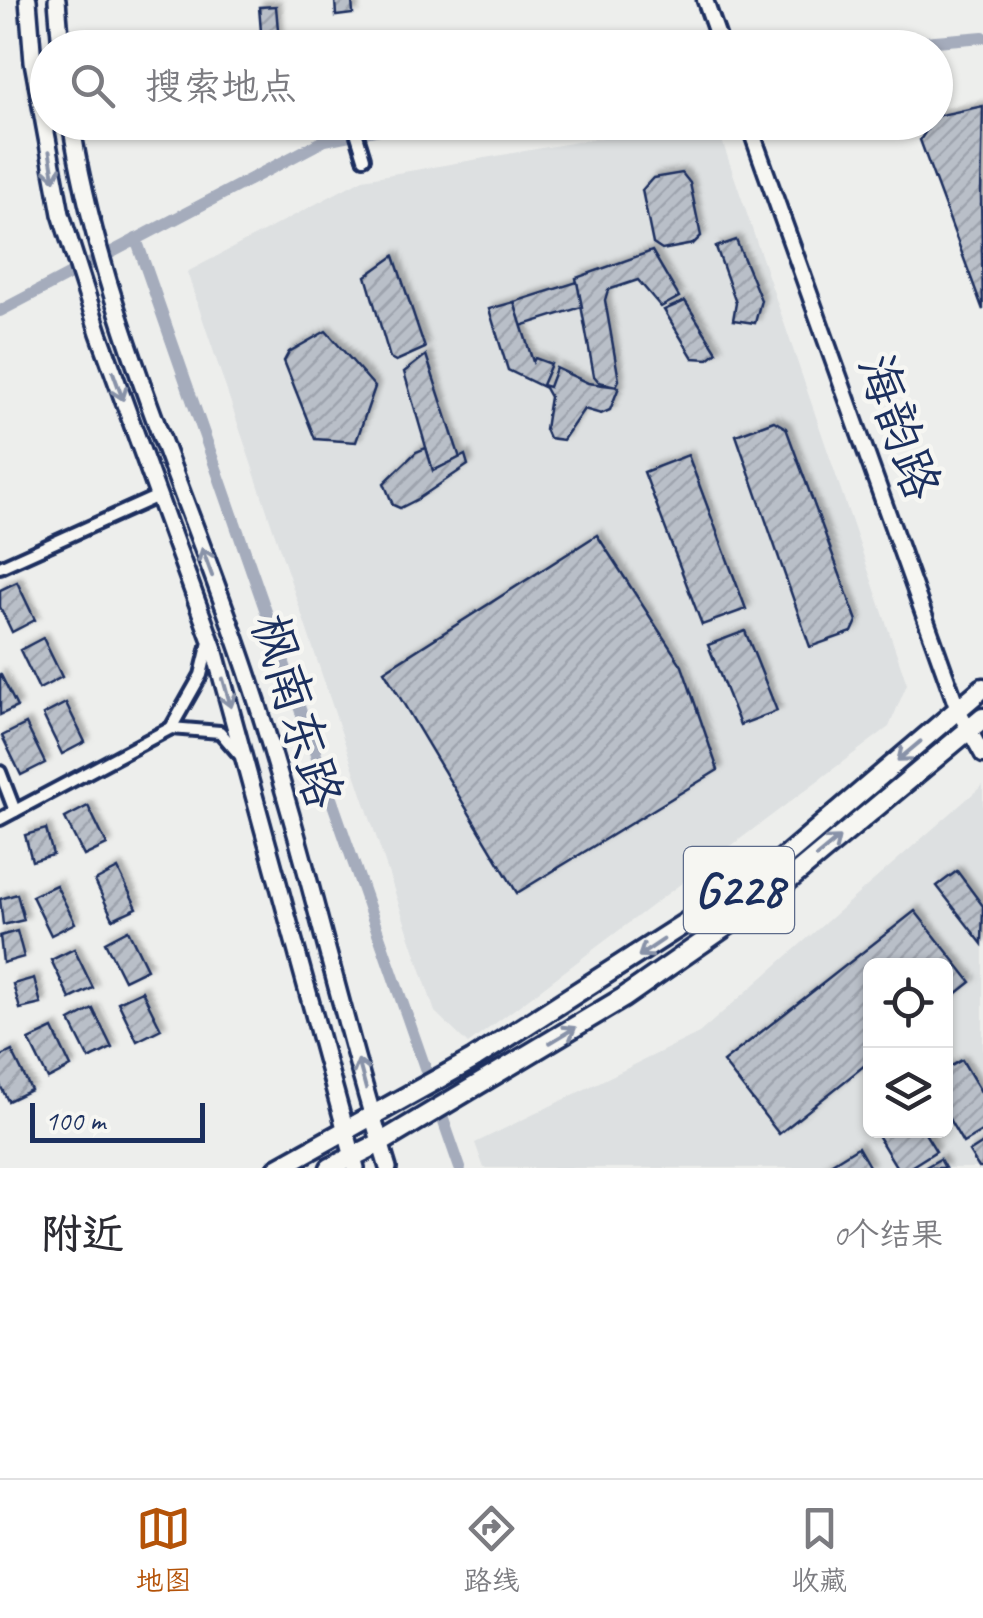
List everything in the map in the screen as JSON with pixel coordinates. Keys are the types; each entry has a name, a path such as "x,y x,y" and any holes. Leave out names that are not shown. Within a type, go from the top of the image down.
{"highway":[{"name":"G228","path":"278,1168 472,1060 774,866 983,688"},
{"name":"G228","path":"330,1168 354,1163 380,1143 624,998 772,894 976,724"}],"main road":[{"name":"枫南东路","path":"28,0 30,30"},
{"path":"57,0 60,30"},
{"path":"705,0 716,30"},
{"name":"枫南东路","path":"47,140 60,214 86,294 210,636 354,1163"},
{"name":"枫南东路","path":"74,140 91,233 106,286 250,680 388,1168"},
{"name":"海韵路","path":"754,140 958,710 976,724 983,755"}],"street":[{"path":"358,140 364,158"},
{"path":"0,567 158,496"},
{"path":"172,728 201,675 210,636"},
{"path":"0,819 172,728 220,732 247,762"},
{"path":"0,772 15,811"}],"shaded area":[{"path":"589,140 722,140 907,684 889,727 468,1044 435,1012 187,272 363,179"},
{"path":"983,785 983,1168 484,1168 475,1143 699,1033"}],"building":[{"path":"335,0 352,0 353,14 336,16"},
{"path":"276,6 278,30 261,30 259,7"},
{"path":"983,106 983,310 920,140 953,140 953,112"},
{"path":"682,173 690,183 701,236 693,244 662,250 653,244 642,190 653,178"},
{"path":"736,240 761,300 755,323 733,320 736,303 716,247"},
{"path":"652,251 679,297 661,307 638,280 608,290 605,300 619,380 616,386 599,382 594,376 576,278"},
{"path":"394,256 425,348 396,361 390,358 366,276"},
{"path":"577,282 582,307 521,326 514,302"},
{"path":"685,301 717,352 708,359 693,358 664,310"},
{"path":"514,302 533,362 535,358 551,364 542,385 549,387 556,368 588,383 619,387 610,410 601,414 584,409 563,440 549,438 545,429 550,397 545,388 508,370 489,309"},
{"path":"326,331 375,387 356,442 315,439 284,361 289,352"},
{"path":"426,355 460,458 433,471 404,372"},
{"path":"774,421 786,428 857,621 852,632 810,647 736,435"},
{"path":"426,448 433,471 465,455 468,465 418,499 400,508 393,505 384,483 416,452"},
{"path":"688,455 746,609 702,625 644,472"},
{"path":"597,535 682,666 718,770 517,893 384,671"},
{"path":"17,582 35,620 12,632 0,607 0,590"},
{"path":"745,631 777,711 740,725 708,645"},
{"path":"43,638 62,677 39,689 20,650"},
{"path":"0,673 17,707 0,715"},
{"path":"66,703 85,742 62,754 43,715"},
{"path":"26,724 45,763 21,775 2,736"},
{"path":"88,806 107,845 84,856 65,818"},
{"path":"46,829 53,855 32,861 25,835"},
{"path":"118,869 137,908 113,919 95,881"},
{"path":"957,871 983,906 982,944 937,886"},
{"path":"56,885 75,923 51,935 32,896"},
{"path":"17,894 24,920 3,925 0,899"},
{"path":"915,911 952,958 863,958 863,1067 779,1134 723,1062"},
{"path":"128,930 147,969 124,980 105,942"},
{"path":"17,931 24,957 3,963 0,936"},
{"path":"74,949 93,988 70,999 51,960"},
{"path":"953,959 971,982 953,996"},
{"path":"34,978 41,1004 20,1009 13,984"},
{"path":"142,991 161,1029 137,1041 118,1002"},
{"path":"93,1009 112,1048 89,1059 70,1021"},
{"path":"53,1029 71,1067 48,1079 29,1040"},
{"path":"12,1051 31,1090 8,1101 0,1085 0,1057"},
{"path":"962,1060 983,1095 983,1131 963,1143 953,1126 953,1065"},
{"path":"879,1138 928,1138 936,1151 909,1168 897,1168"},
{"path":"983,1143 983,1168 979,1168 969,1152"},
{"path":"858,1147 870,1168 824,1168"},
{"path":"940,1159 945,1168 924,1168"}],"waterway":[{"path":"953,40 983,37"},
{"path":"0,311 325,140"},
{"path":"136,239 460,1168"}]}
